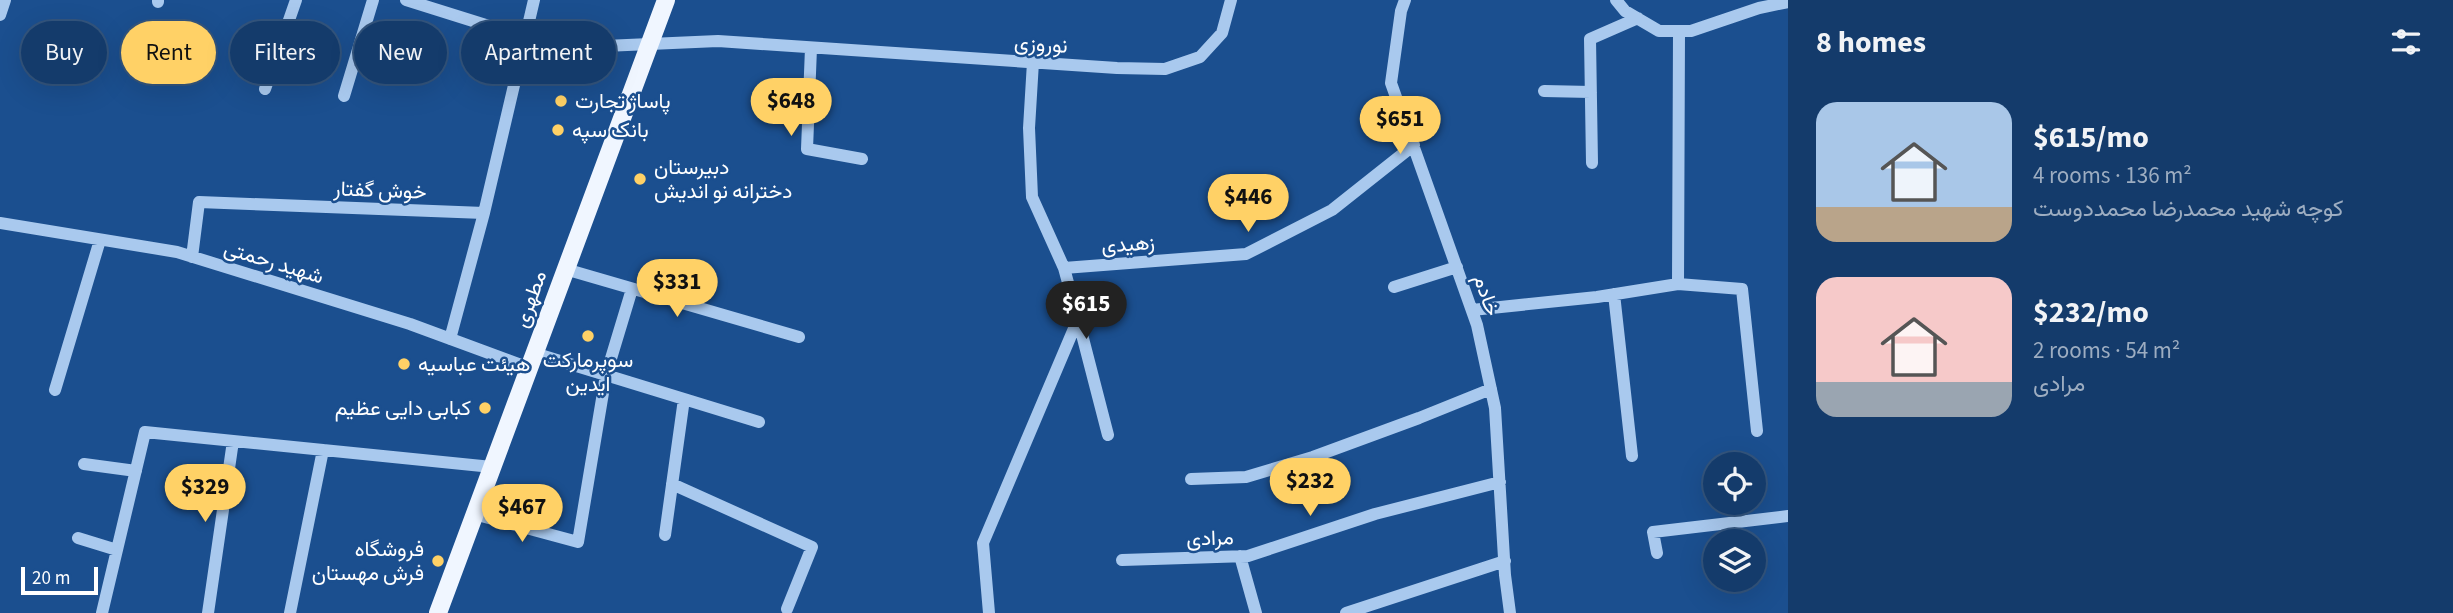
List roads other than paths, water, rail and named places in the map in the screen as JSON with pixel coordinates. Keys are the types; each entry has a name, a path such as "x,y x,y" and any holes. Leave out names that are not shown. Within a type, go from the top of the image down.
{"main road":[{"name":"مطهری","path":"438,613 666,0"}],"street":[{"path":"0,15 5,0"},
{"path":"265,89 296,0"},
{"path":"344,96 373,0"},
{"name":"نوروزی","path":"405,0 474,21"},
{"path":"529,21 534,0"},
{"name":"نوروزی","path":"616,44 718,41 1165,69 1200,57 1222,33 1231,0"},
{"name":"خادم","path":"1405,0 1401,11 1391,83 1472,310 1491,389 1495,408 1510,613"},
{"path":"1616,0 1625,11 1659,31 1691,31 1759,8 1788,2"},
{"path":"1592,163 1590,39 1637,18"},
{"path":"1678,284 1679,31"},
{"path":"811,48 807,149 862,159"},
{"path":"1033,62 1029,128 1032,197 1064,268 1108,435"},
{"path":"450,339 515,84"},
{"path":"1544,91 1591,92"},
{"name":"زهیدی","path":"1064,268 1246,254 1332,210 1414,145"},
{"name":"خوش گفتار","path":"192,257 199,202 484,213"},
{"name":"شهید رحمتی","path":"0,223 177,252 450,339 606,375 759,422"},
{"path":"55,390 100,240"},
{"path":"1394,287 1457,267"},
{"path":"565,269 799,337"},
{"path":"1472,310 1678,284 1742,289 1758,432"},
{"path":"474,514 578,542 606,375 632,289"},
{"path":"1614,294 1632,456"},
{"path":"989,613 983,543 1078,319"},
{"path":"1191,479 1246,477 1313,457 1491,389"},
{"path":"665,535 684,399"},
{"path":"102,613 145,432 492,467"},
{"path":"208,613 233,441"},
{"path":"290,613 323,450"},
{"path":"84,464 136,471"},
{"name":"مرادی","path":"1122,560 1248,556 1375,514 1500,482"},
{"path":"672,484 812,547 787,609"},
{"path":"1657,553 1653,532 1788,516"},
{"path":"78,538 117,550"},
{"path":"1240,556 1256,613"},
{"path":"1346,613 1505,561"}],"place":[{"name":"پاساژ تجارت","path":"561,101"},
{"name":"بانک سپه","path":"558,130"},
{"name":"دبیرستان دخترانه نو اندیش","path":"640,179"},
{"name":"سوپرمارکت ایدین","path":"588,336"},
{"name":"هیئت عباسیه","path":"404,364"},
{"name":"کبابی دایی عظیم","path":"485,408"},
{"name":"فروشگاه فرش مهستان","path":"438,561"}]}
